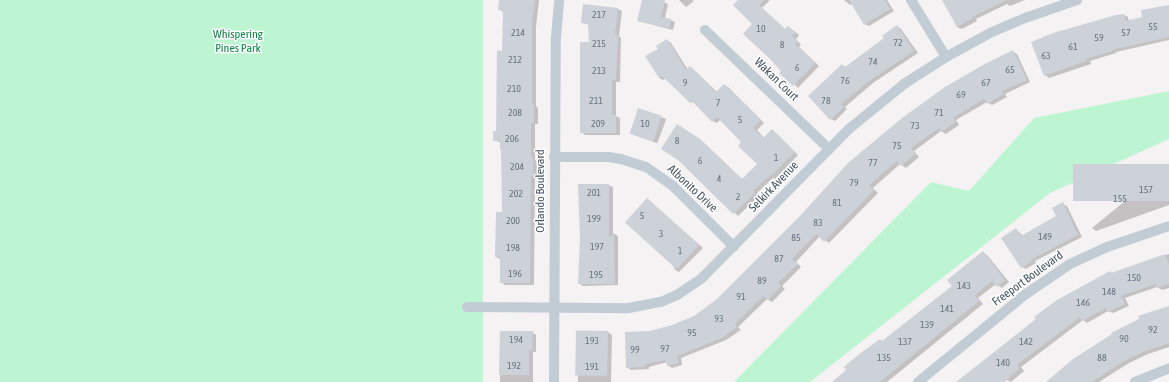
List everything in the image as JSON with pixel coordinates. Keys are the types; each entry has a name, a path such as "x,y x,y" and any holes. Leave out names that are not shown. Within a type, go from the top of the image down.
{"street":[{"name":"Orlando Boulevard","path":"554,382 554,157 556,38 559,0"},
{"path":"911,0 946,57"},
{"name":"Selkirk Avenue","path":"467,308 629,308 661,302 689,288 734,247 849,129 887,96 946,57 1009,24 1049,4 1077,0"},
{"name":"Wakan Court","path":"705,30 829,149"},
{"name":"Albonito Drive","path":"554,157 608,157 628,161 646,168 673,186 734,247"},
{"name":"Freeport Boulevard","path":"918,382 1026,294 1070,264 1107,247 1169,226"},
{"path":"1135,382 1169,368"}],"green space":[{"name":"Whispering Pines Park","path":"0,0 483,0 483,382 0,382"},
{"path":"1169,91 1169,139 1050,193 810,382 734,382 931,182 969,191 1034,118"}],"building":[{"path":"499,0 535,0 532,24 532,104 534,104 534,123 531,123 531,158 533,158 533,176 531,176 530,283 500,283 500,257 495,257 496,212 502,212 500,141 493,141 493,131 496,131 497,50 502,51 503,10 498,10"},
{"path":"642,0 665,0 661,17 671,19 669,28 637,21"},
{"path":"738,0 764,0 759,5 785,29 788,26 796,33 792,36 798,42 795,44 815,63 793,86 779,73 781,71 768,57 743,34 752,24 733,5"},
{"path":"849,0 885,0 890,9 864,25"},
{"path":"942,0 1007,0 972,17 973,18 957,27"},
{"path":"583,4 618,8 615,35 618,35 616,80 612,80 612,115 616,115 616,133 580,133 580,42 589,42 588,24 581,23"},
{"path":"1169,5 1169,37 1112,50 1113,51 1086,59 1087,61 1044,76 1031,42 1053,33 1116,15 1124,14 1126,21 1142,17 1141,10"},
{"path":"897,25 914,51 869,81 841,104 844,107 830,120 808,96 842,64 845,67 884,38 882,36"},
{"path":"667,39 686,70 690,66 716,92 724,84 761,120 753,128 763,138 772,129 795,152 770,177 769,176 753,191 755,193 733,214 678,160 661,149 677,124 700,139 742,179 757,164 738,146 741,142 717,117 712,122 692,101 690,103 662,76 659,78 645,56 658,49 656,46"},
{"path":"1013,50 1027,80 1002,91 1004,94 987,104 984,99 953,118 956,122 941,132 939,128 911,148 915,154 901,166 897,161 869,185 874,190 824,242 816,234 792,259 798,264 778,283 781,286 768,300 763,296 735,324 737,327 722,338 677,356 679,363 667,366 666,360 645,364 645,367 626,368 625,332 650,331 672,325 694,316 717,299 799,217 848,163 902,118 945,87"},
{"path":"638,108 662,116 653,141 630,134"},
{"path":"1073,164 1169,164 1169,201 1073,201"},
{"path":"578,184 609,184 609,238 614,233 615,284 578,284 580,239"},
{"path":"647,198 699,245 677,269 625,223"},
{"path":"1063,202 1078,235 1032,259 1033,260 1021,268 1001,238 1016,228 1021,236 1056,216 1052,208"},
{"path":"983,251 1005,280 997,287 992,281 975,295 979,301 880,382 832,382 846,370 844,367 858,355 880,339 882,341 952,286 947,280"},
{"path":"1165,254 1169,264 1169,284 1157,288 1156,284 1121,296 1125,304 1108,312 1106,308 1082,321 1080,317 1017,365 1020,368 1004,382 956,382 1036,319 1034,317 1057,300 1110,271 1111,273"},
{"path":"1169,306 1169,343 1143,352 1124,361 1092,382 1046,382 1073,359 1112,334 1111,333 1139,319 1138,316"},
{"path":"576,330 608,331 607,376 575,375"},
{"path":"500,331 533,331 532,350 529,350 529,375 499,375"}]}
